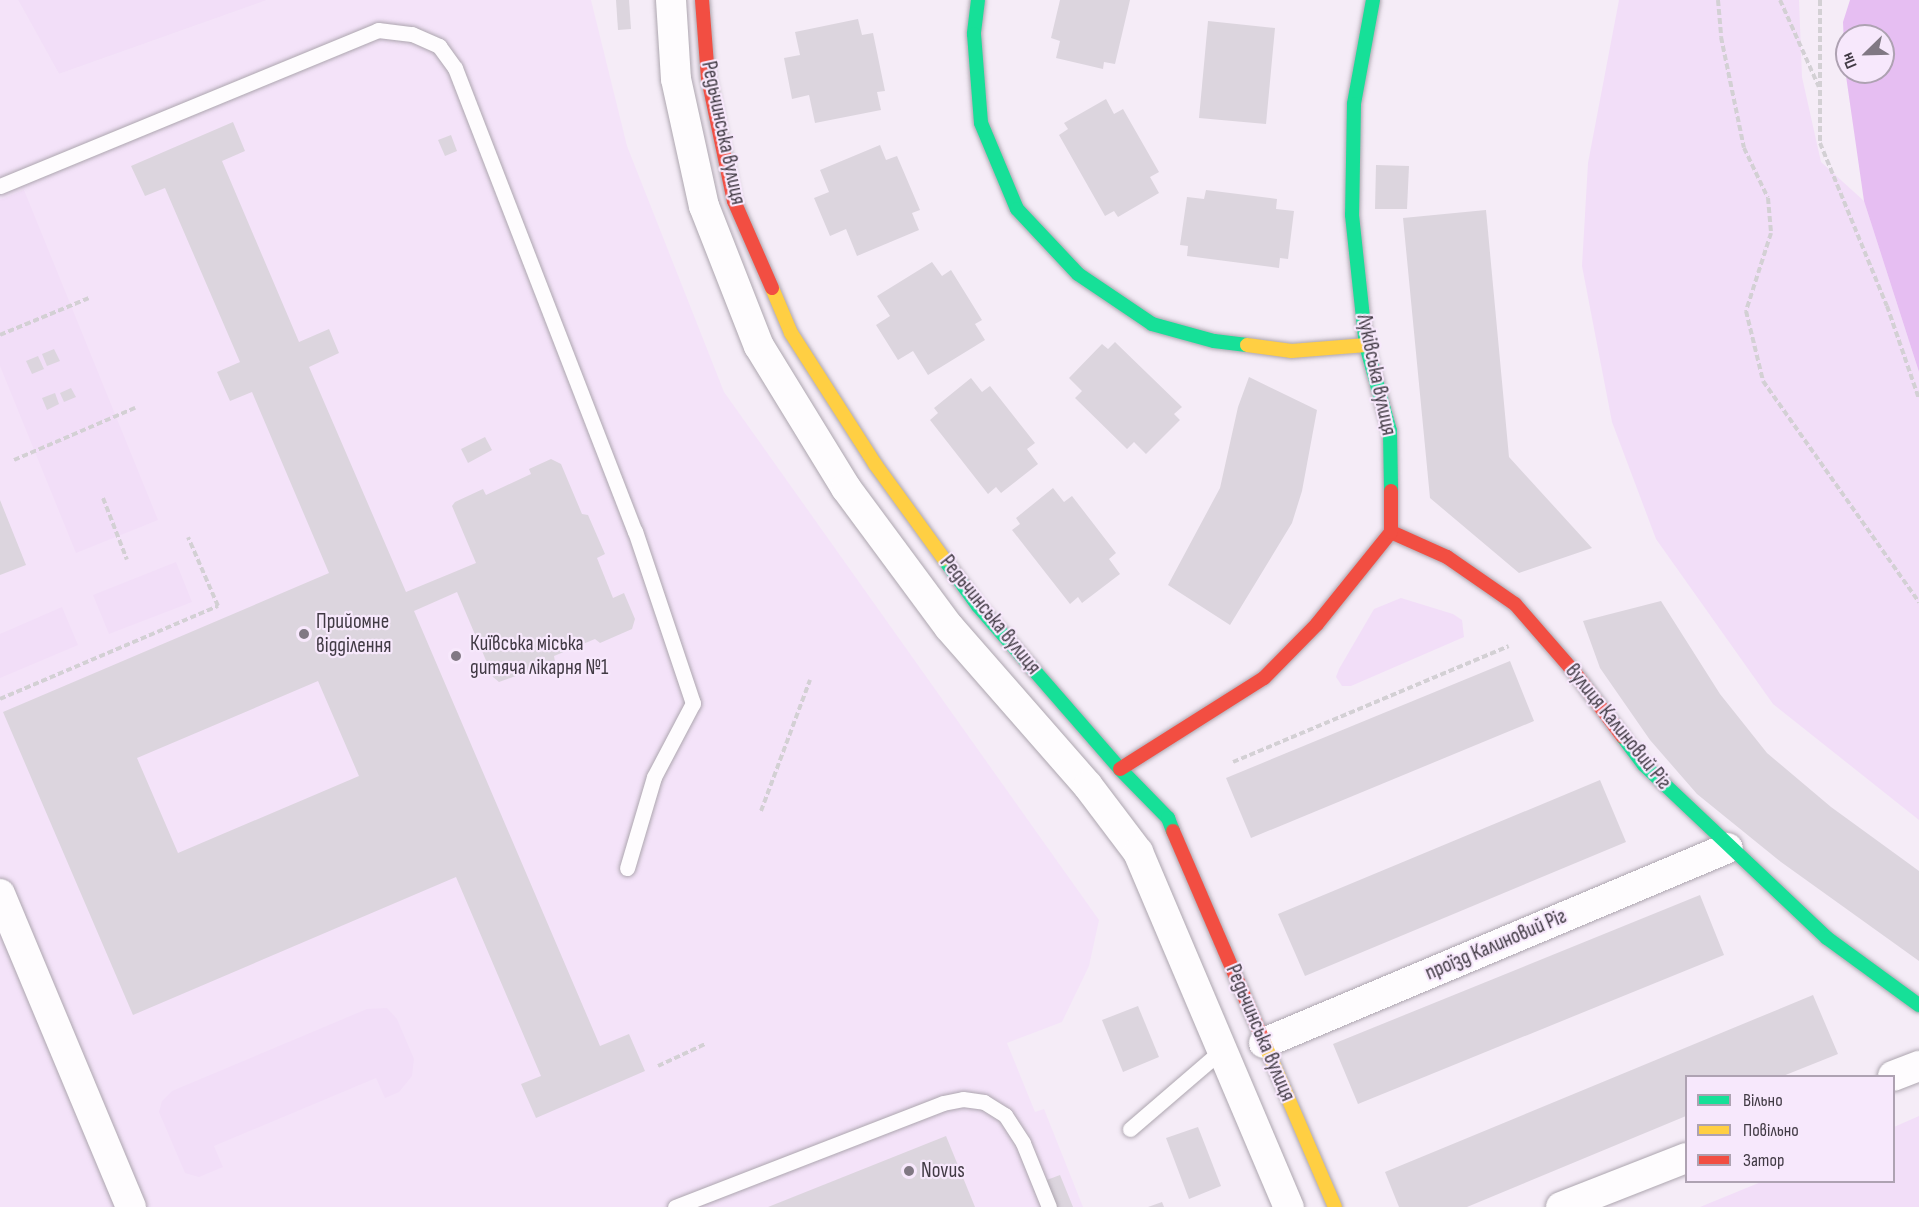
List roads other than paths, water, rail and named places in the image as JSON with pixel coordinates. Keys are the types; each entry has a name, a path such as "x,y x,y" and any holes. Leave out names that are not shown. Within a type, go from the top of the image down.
{"street":[{"name":"Редьчинська вулиця","path":"670,0 676,79 704,206 759,346 846,488 949,627 1088,786 1138,852 1290,1207"},
{"name":"Редьчинська вулиця","path":"702,0 708,78 734,201 791,333 875,464 978,606 1120,769 1168,818 1335,1207"},
{"path":"978,0 974,34 981,123 1017,209 1078,274 1152,324 1214,341 1292,351 1366,345"},
{"name":"Луківська вулиця","path":"1373,0 1354,104 1352,214 1366,345 1390,431 1391,532"},
{"path":"1120,769 1264,678 1317,624 1391,532"},
{"name":"вулиця Калиновий Ріг","path":"1391,532 1447,557 1515,604 1644,765 1728,848 1827,938 1919,1005"},
{"name":"проїзд Калиновий Ріг","path":"1264,1043 1728,848"},
{"path":"0,894 131,1207"},
{"path":"1895,1076 1919,1066"},
{"path":"1561,1207 1685,1158"}],"lane":[{"path":"0,186 378,30 412,34 439,46 455,68 635,531 693,703 654,777 627,868"},
{"path":"1130,1129 1222,1050"},
{"path":"675,1207 943,1103 963,1099 984,1102 1005,1115 1023,1143 1049,1207"}],"place":[{"name":"Прийомне відділення","path":"304,634"},
{"name":"Київська міська дитяча лікарня №1","path":"456,656"},
{"name":"Novus","path":"909,1171"}]}
